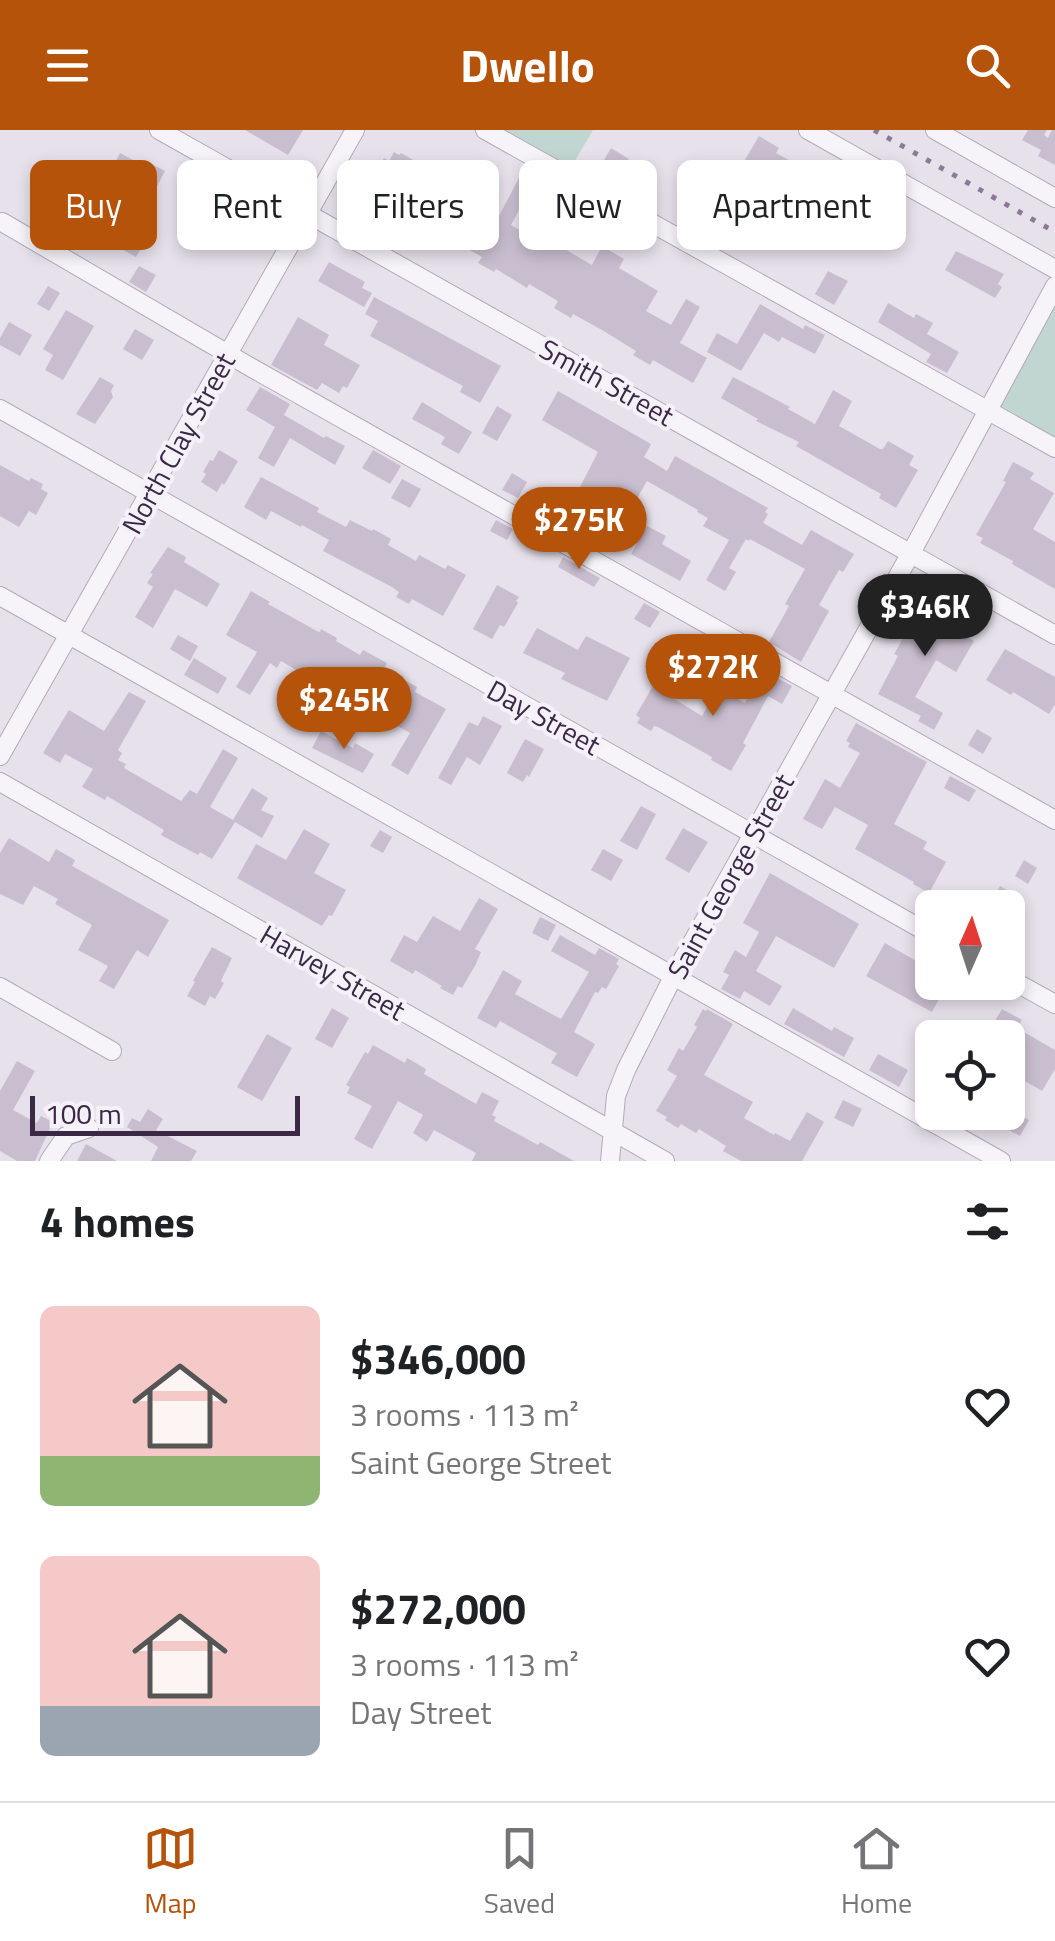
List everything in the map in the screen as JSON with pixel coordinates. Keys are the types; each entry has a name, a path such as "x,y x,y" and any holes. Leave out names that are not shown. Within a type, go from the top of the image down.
{"street":[{"name":"Smith Street","path":"159,130 212,160"},
{"name":"North Clay Street","path":"317,198 355,130"},
{"path":"485,130 1055,448"},
{"path":"808,130 1055,269"},
{"path":"935,130 1055,198"},
{"name":"Smith Street","path":"317,219 1055,634"},
{"path":"2,222 1055,820"},
{"name":"North Clay Street","path":"0,756 287,250"},
{"name":"Saint George Street","path":"610,1161 616,1096 626,1070 674,976 911,554 1055,286"},
{"name":"Day Street","path":"0,410 915,926"},
{"path":"0,596 1001,1161"},
{"name":"Harvey Street","path":"0,782 665,1161"},
{"path":"0,987 112,1051"},
{"path":"1025,987 1055,1004"},
{"path":"49,1161 66,1136 89,1128"}],"shaded area":[{"path":"496,130 593,130 575,160 549,160"},
{"path":"1055,286 1055,457 983,417"}],"building":[{"path":"245,130 303,130 288,155"},
{"path":"1028,130 1047,130 1044,135 1048,138 1055,130 1055,165 1038,156 1041,150 1022,140"},
{"path":"759,136 779,148 776,153 789,160 745,160"},
{"path":"611,148 629,159 628,160 604,160"},
{"path":"394,152 413,160 390,160"},
{"path":"157,167 165,171 157,186"},
{"path":"519,178 519,210 511,225 519,230 519,250 566,250 592,265 600,250 609,250 624,259 619,268 658,291 646,311 671,325 686,299 700,307 680,343 707,358 693,383 653,360 650,365 633,355 636,351 602,330 554,308 558,301 478,263 482,257 469,250 499,250 499,216"},
{"path":"956,251 1004,274 995,298 945,270"},
{"path":"329,262 365,282 362,288 372,293 364,307 318,281"},
{"path":"139,266 156,275 146,292 129,282"},
{"path":"828,271 848,281 834,305 815,294"},
{"path":"48,286 60,293 49,311 37,304"},
{"path":"374,297 501,366 480,403 460,392 463,386 370,336 378,321 365,314"},
{"path":"888,303 914,318 916,314 933,323 927,334 959,352 947,373 926,362 931,354 878,322"},
{"path":"760,304 803,329 805,325 825,335 815,354 782,337 779,342 764,333 741,371 707,352 717,333 737,344"},
{"path":"66,310 94,326 63,380 45,370 53,355 43,349"},
{"path":"298,317 329,335 324,345 360,365 347,388 343,386 339,393 322,383 317,390 271,365"},
{"path":"9,322 32,335 20,356 0,345"},
{"path":"135,329 154,340 142,360 123,349"},
{"path":"100,377 114,385 113,397 95,424 76,414"},
{"path":"733,377 815,424 833,390 852,401 839,426 880,449 888,441 914,456 909,465 918,470 896,508 879,498 881,494 796,446 799,442 721,398"},
{"path":"260,387 290,404 284,415 345,446 335,465 290,438 274,467 258,458 275,427 246,410"},
{"path":"558,391 651,444 644,457 667,471 675,456 768,508 763,523 802,545 811,530 854,554 843,572 839,570 819,605 829,611 801,662 769,642 805,569 746,539 729,568 736,572 725,591 706,580 729,540 703,526 708,518 698,510 647,481 632,507 598,489 595,495 580,487 598,452 542,420"},
{"path":"422,402 472,432 459,454 441,444 445,437 412,419"},
{"path":"497,406 512,415 497,441 482,433"},
{"path":"219,450 238,461 217,492 201,482 206,474 203,472"},
{"path":"373,450 401,466 390,484 362,468"},
{"path":"1013,462 1034,473 1030,479 1054,493 1033,529 1055,542 1055,589 980,543 983,538 976,535"},
{"path":"0,465 43,484 41,489 48,493 36,515 29,511 19,527 0,516"},
{"path":"512,473 527,482 518,498 502,490"},
{"path":"261,477 346,527 350,520 373,529 391,539 388,545 416,561 419,555 466,575 443,616 412,599 409,604 396,597 399,592 392,587 323,551 329,540 302,525 271,511 266,520 244,507"},
{"path":"402,479 421,489 410,508 391,498"},
{"path":"496,520 513,529 507,540 490,531"},
{"path":"647,526 666,536 662,544 691,561 680,581 631,554"},
{"path":"168,547 220,584 207,607 175,589 153,628 135,617 153,587 147,583 153,574 150,573"},
{"path":"563,557 600,578 594,587 558,567"},
{"path":"497,585 519,597 504,627 500,625 492,639 473,629"},
{"path":"251,591 317,631 321,629 337,638 336,641 360,655 363,650 387,663 384,669 446,709 408,775 391,765 410,733 385,719 388,713 383,707 333,679 311,718 291,707 308,677 281,661 277,668 270,663 250,695 236,687 257,652 226,635"},
{"path":"927,598 957,616 951,627 974,641 956,672 936,660 915,697 943,713 934,730 918,721 921,716 878,694 898,656 894,654"},
{"path":"644,603 660,612 650,628 634,619"},
{"path":"537,628 578,650 586,636 630,658 607,701 561,679 565,673 523,653"},
{"path":"178,635 198,646 190,661 170,649"},
{"path":"686,640 710,653 697,677 672,664"},
{"path":"1005,649 1055,677 1055,704 1049,714 986,680"},
{"path":"194,658 227,678 218,694 184,675"},
{"path":"768,673 792,686 782,704 768,696 731,771 658,727 651,731 637,723 640,718 636,715 653,686 702,716 718,688 745,703 761,674 766,677"},
{"path":"129,692 146,701 118,750 122,753 118,760 126,764 124,768 181,801 190,790 197,794 223,749 238,758 210,807 233,820 252,788 268,798 261,810 274,816 262,838 235,822 212,859 200,852 198,855 161,835 164,830 107,796 105,800 82,787 93,769 65,754 60,763 43,753 69,710 104,731"},
{"path":"483,716 502,726 480,765 467,757 451,785 438,778 469,722 478,726"},
{"path":"856,723 927,762 894,824 927,842 923,849 946,862 931,890 924,890 855,849 868,825 835,807 822,829 803,819 825,779 840,788 860,753 848,747 850,743 846,741"},
{"path":"977,729 992,738 983,754 968,745"},
{"path":"321,731 374,754 363,773 312,748"},
{"path":"525,739 544,749 523,782 507,773"},
{"path":"950,776 976,790 969,802 944,788"},
{"path":"641,806 656,814 637,850 620,841"},
{"path":"683,828 708,842 689,873 665,859"},
{"path":"304,829 330,844 314,873 346,890 322,926 237,878 256,844 286,860"},
{"path":"380,830 392,837 383,853 370,846"},
{"path":"9,838 49,862 56,849 75,860 72,866 169,920 148,957 137,950 114,989 99,981 108,966 78,950 92,925 55,904 58,899 34,886 23,905 0,894 0,853"},
{"path":"603,849 623,860 611,881 591,870"},
{"path":"1024,860 1037,868 1028,884 1015,876"},
{"path":"770,873 859,924 834,968 776,936 756,971 782,986 770,1006 744,991 740,999 721,989 729,975 723,972 735,950 746,957 759,932 743,923"},
{"path":"479,898 498,909 475,949 481,952 476,964 462,988 458,986 453,995 415,970 413,974 390,961 404,935 417,942 433,916 460,931"},
{"path":"540,917 556,925 548,941 532,933"},
{"path":"560,935 595,955 599,948 619,959 606,989 595,992 574,1032 595,1044 577,1077 551,1063 557,1053 500,1021 496,1028 477,1018 503,970 522,981 515,994 561,1019 589,972 551,951"},
{"path":"885,943 915,960 915,1000 938,1000 932,1012 866,976"},
{"path":"212,947 232,958 215,999 210,996 205,1006 187,996"},
{"path":"332,1008 349,1018 332,1048 315,1039"},
{"path":"793,1008 832,1031 834,1027 854,1038 844,1057 784,1024"},
{"path":"703,1009 733,1024 704,1075 753,1102 744,1118 790,1141 807,1112 824,1122 802,1161 741,1161 699,1129 696,1133 681,1124 678,1128 656,1111 677,1076 667,1070 679,1048 683,1051"},
{"path":"1002,1009 1022,1020 996,1020"},
{"path":"1025,1033 1055,1050 1055,1069 1042,1091 1025,1081"},
{"path":"267,1034 292,1048 262,1101 237,1087"},
{"path":"373,1045 405,1063 407,1058 426,1069 424,1074 476,1104 482,1092 499,1101 492,1115 496,1117 494,1121 574,1161 472,1161 476,1153 434,1130 427,1142 413,1133 423,1115 398,1101 372,1149 354,1139 372,1106 347,1093 350,1087 346,1085"},
{"path":"878,1054 908,1070 899,1087 869,1070"},
{"path":"17,1061 35,1071 13,1110 37,1123 41,1116 53,1122 35,1161 17,1161 0,1151 0,1091"},
{"path":"843,1100 862,1109 853,1127 834,1118"},
{"path":"148,1109 163,1119 156,1130 197,1151 191,1161 151,1161 158,1147 127,1127 132,1118 140,1122"},
{"path":"86,1144 117,1161 77,1161"}],"railway":[{"path":"874,130 1055,232"}]}
